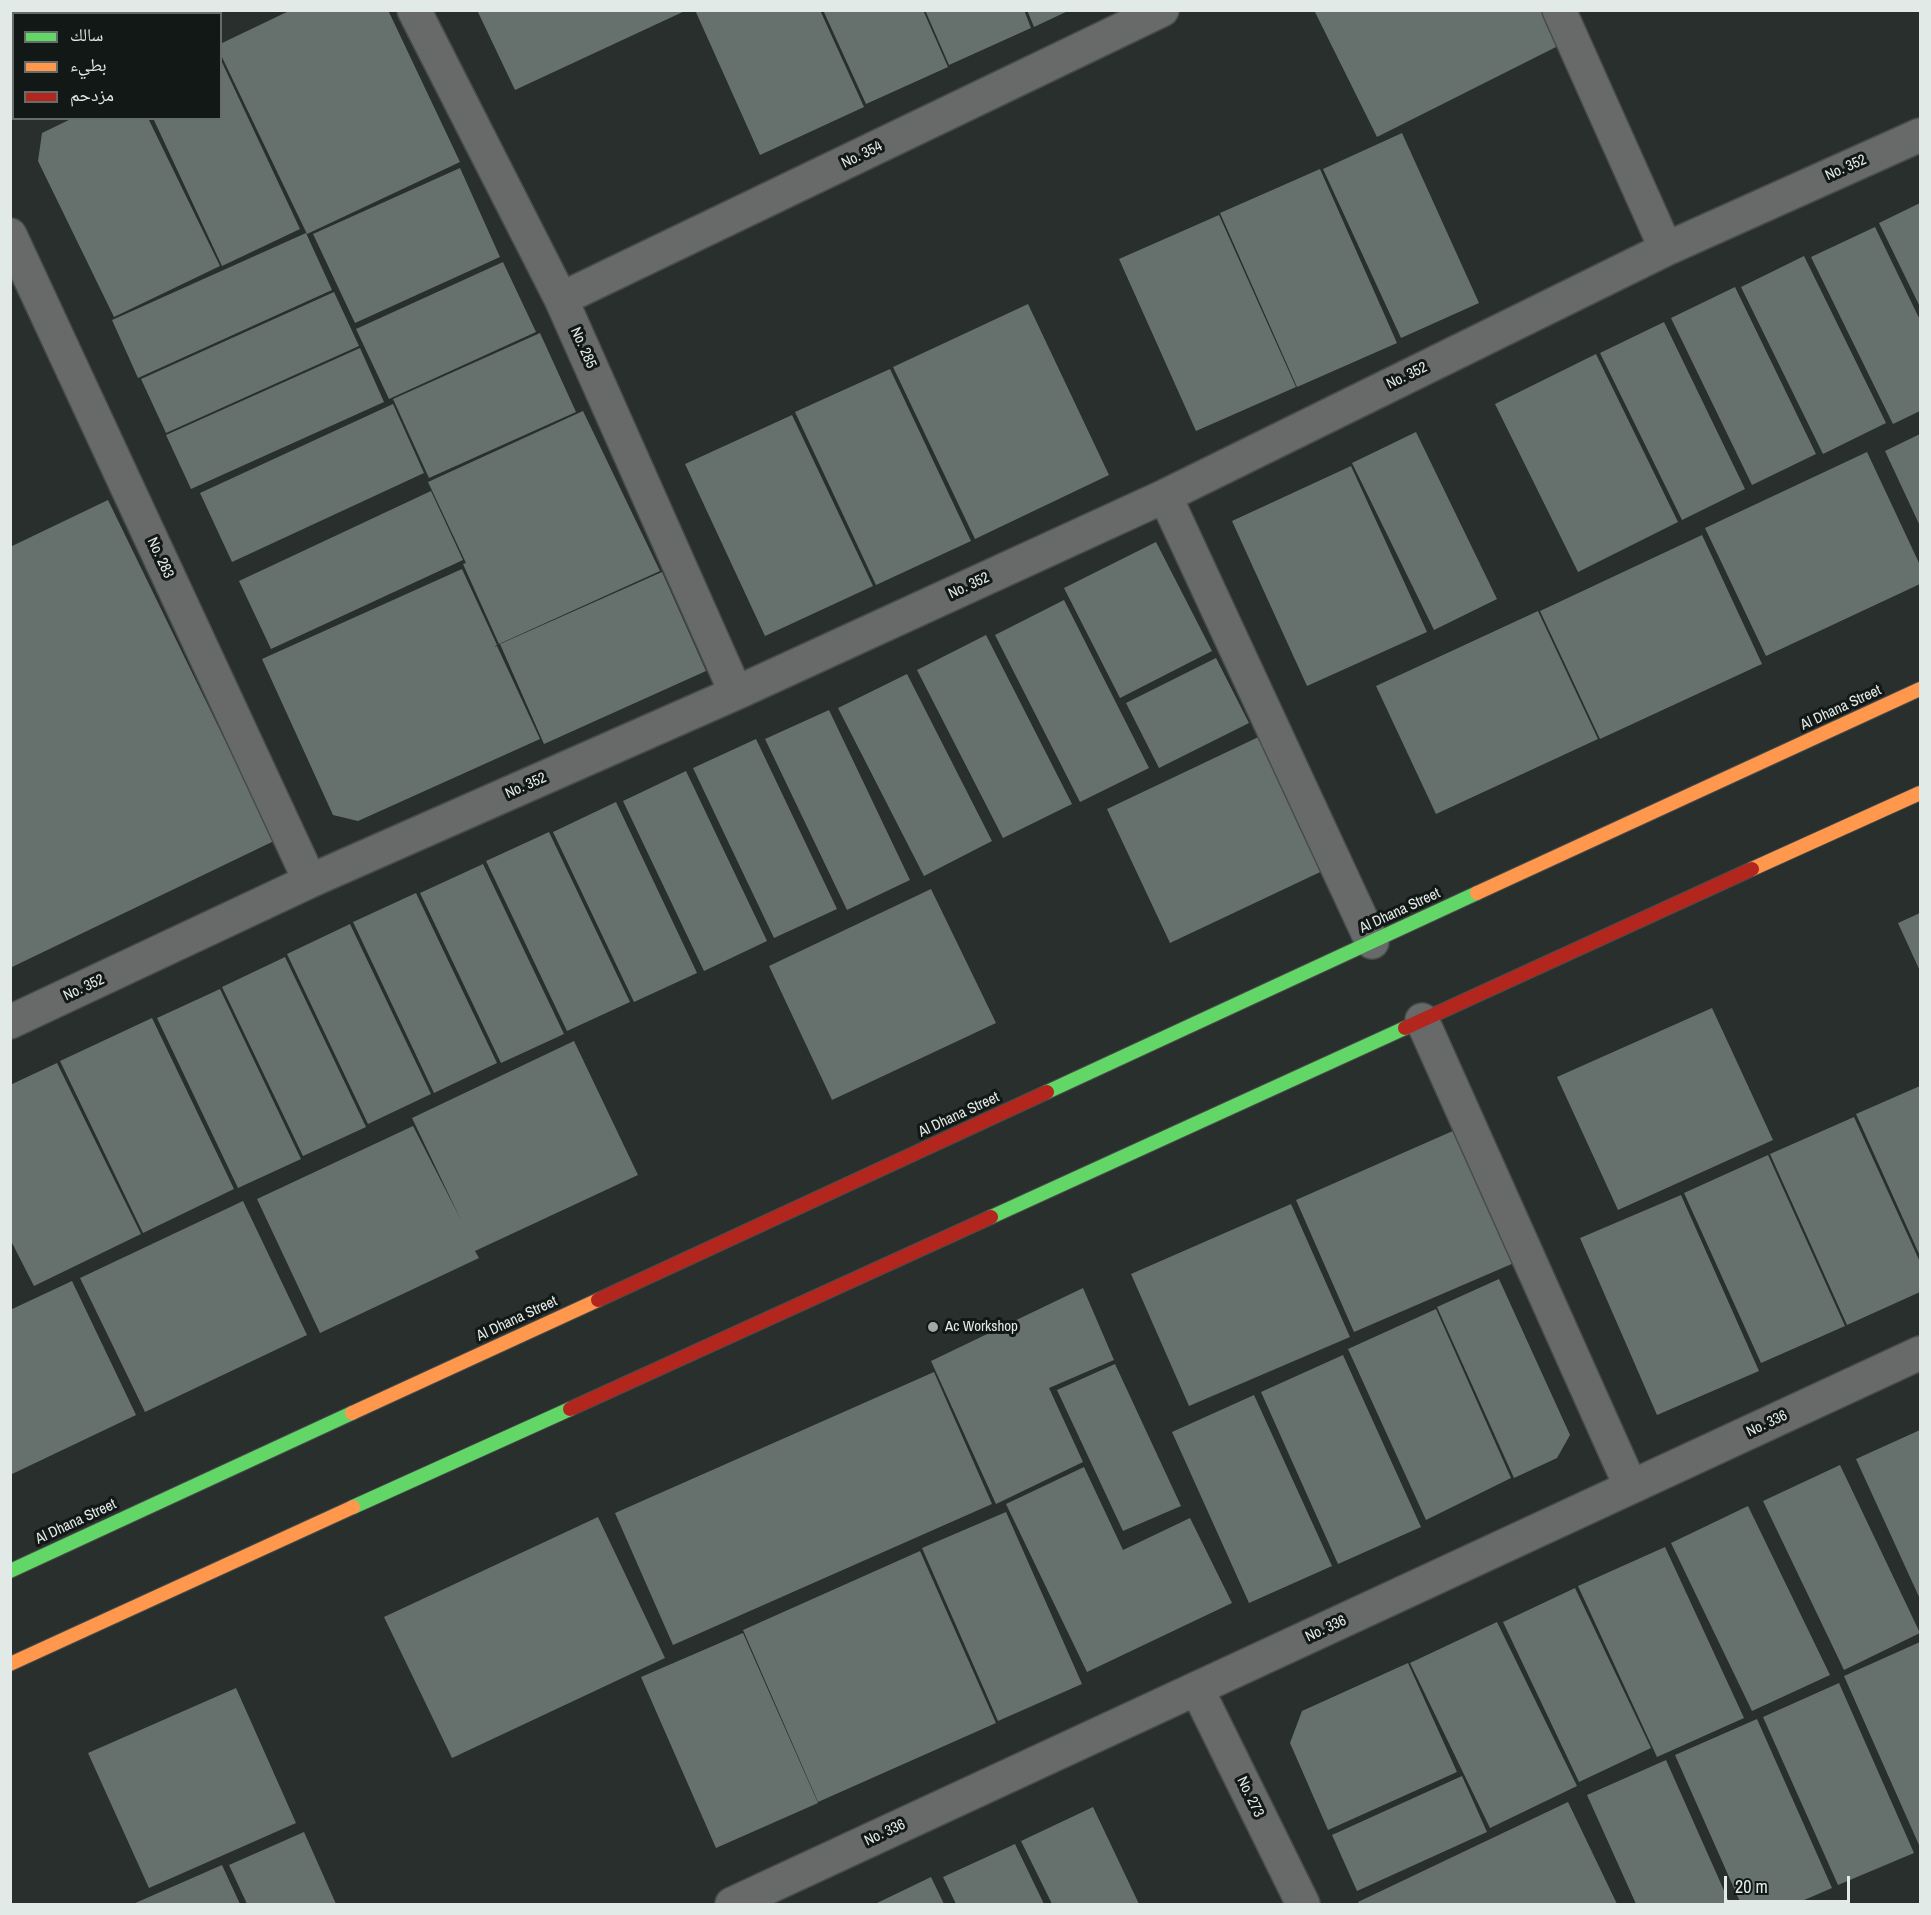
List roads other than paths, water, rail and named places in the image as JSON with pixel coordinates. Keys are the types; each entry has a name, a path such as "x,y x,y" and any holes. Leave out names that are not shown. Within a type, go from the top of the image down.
{"street":[{"name":"No. 285","path":"414,10 561,299 736,693"},
{"name":"No. 354","path":"561,299 1162,10"},
{"path":"1559,10 1666,249"},
{"name":"No. 352","path":"10,1022 310,881 736,693 1165,496 1666,249 1920,135"},
{"name":"No. 283","path":"10,235 310,881"},
{"path":"1165,496 1372,942"},
{"name":"Al Dhana Street","path":"10,1571 1920,689"},
{"path":"10,1664 1920,793"},
{"path":"1422,1020 1631,1487"},
{"name":"No. 336","path":"732,1904 1920,1353"},
{"name":"No. 273","path":"1197,1689 1303,1905"}],"place":[{"name":"Ac Workshop","path":"933,1327"}]}
